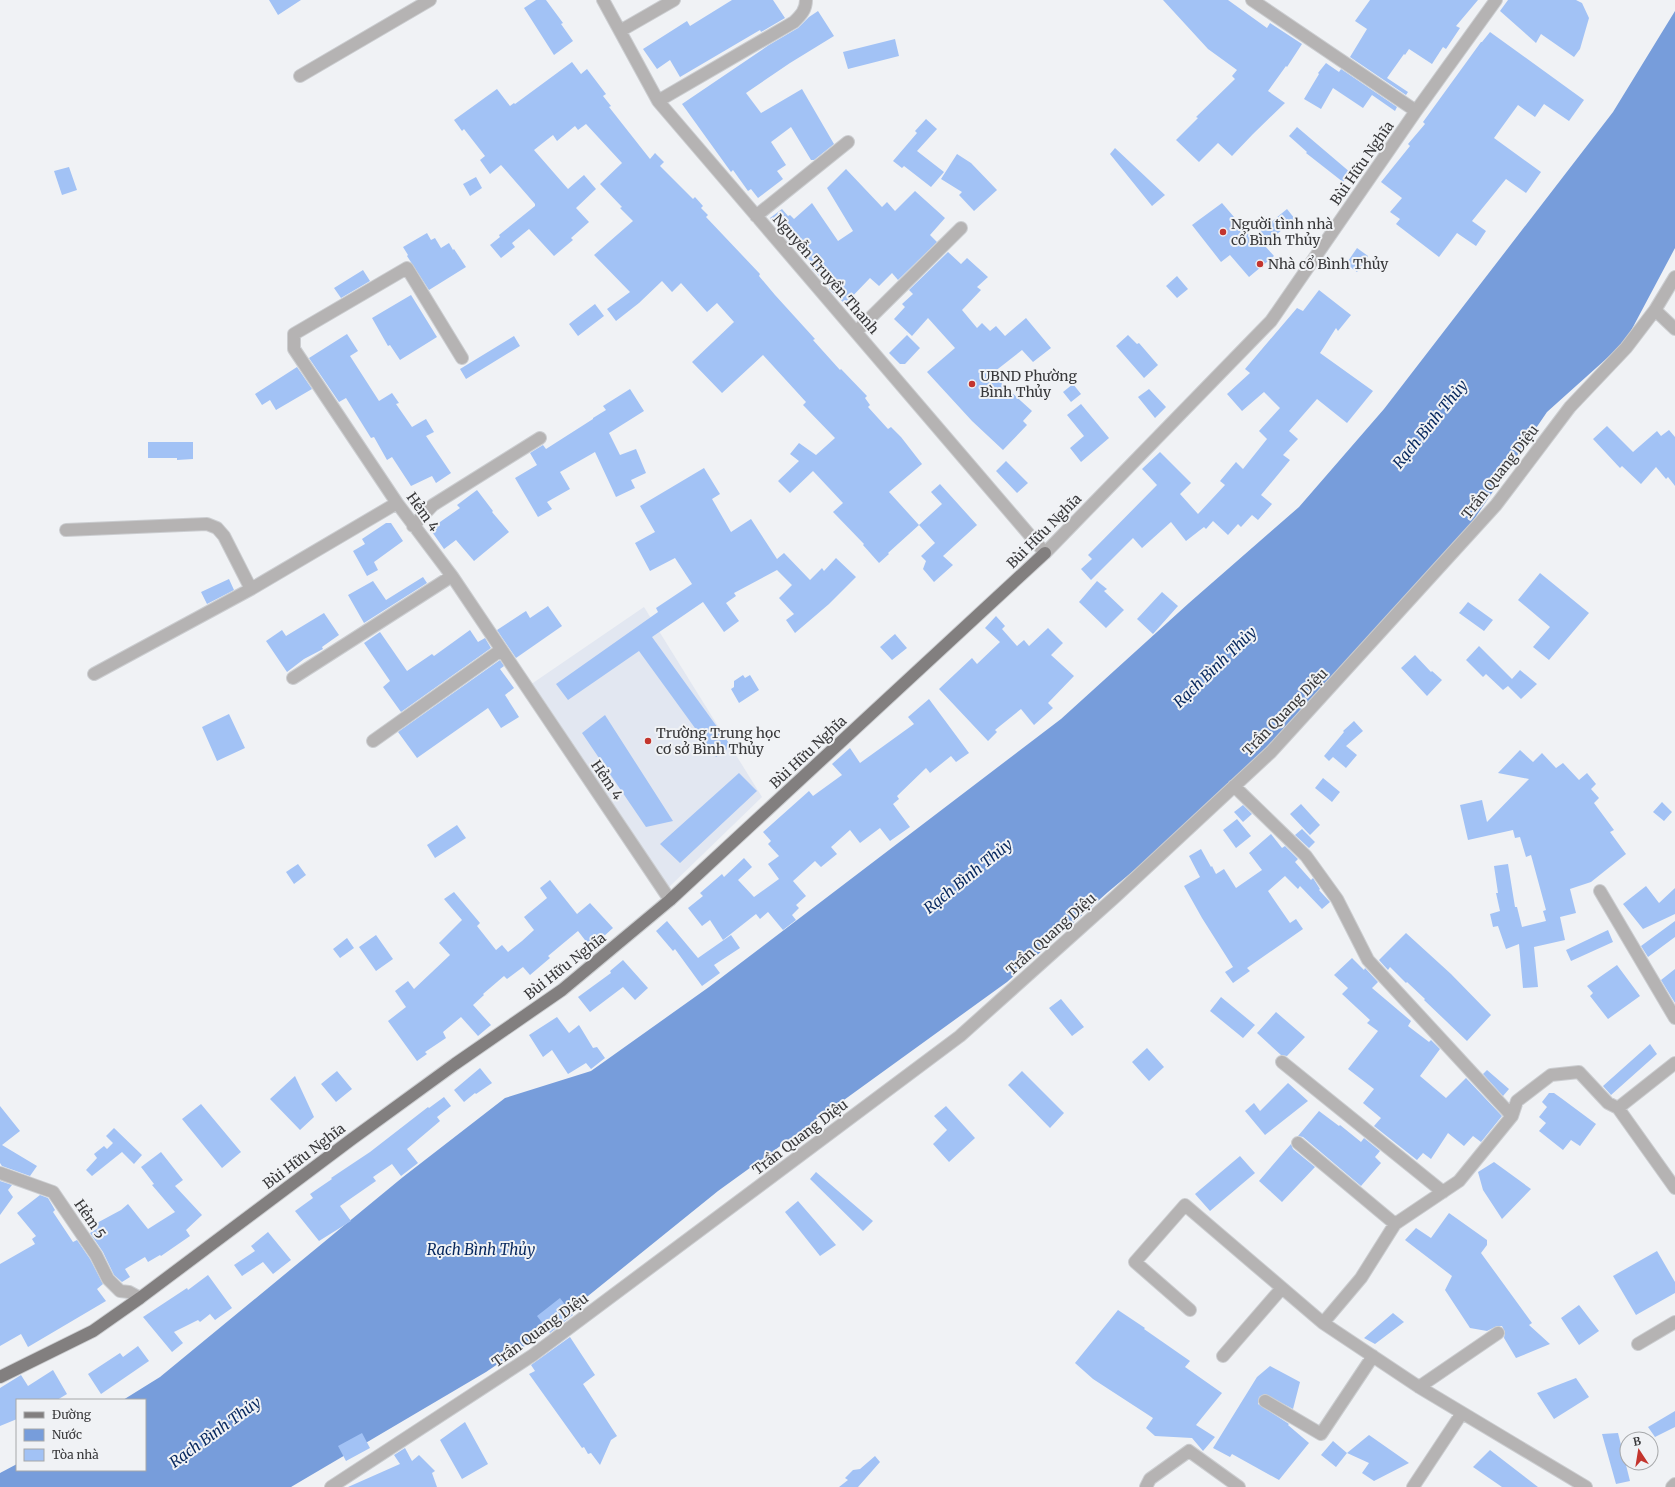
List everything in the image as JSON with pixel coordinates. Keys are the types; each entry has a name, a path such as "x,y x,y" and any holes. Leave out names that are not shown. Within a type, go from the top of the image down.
{"main road":[{"name":"Bùi Hữu Nghĩa","path":"0,1377 93,1331 140,1298 403,1101 562,990 670,900 1045,553"}],"street":[{"path":"300,76 430,0"},
{"name":"Nguyễn Truyền Thanh","path":"603,0 658,101 1045,553"},
{"path":"620,32 674,0"},
{"path":"658,101 794,22 802,15 806,6 806,0"},
{"path":"1252,0 1416,111"},
{"name":"Bùi Hữu Nghĩa","path":"1045,553 1271,321 1416,111 1496,0"},
{"path":"756,216 848,142"},
{"path":"856,332 961,228"},
{"name":"Hẻm 4","path":"462,358 407,268 294,334 294,349 413,526 452,576 670,900"},
{"name":"Trần Quang Diệu","path":"331,1487 533,1355 960,1036 1115,897 1271,752 1496,505 1570,407 1626,348 1655,310 1675,277"},
{"path":"1655,310 1675,329"},
{"path":"413,526 433,505 540,438"},
{"path":"94,674 251,589 397,503"},
{"path":"66,530 207,524 217,528 224,536 251,589"},
{"path":"293,678 452,576"},
{"path":"373,741 501,650"},
{"path":"1234,786 1306,856 1337,899 1368,960 1512,1116"},
{"path":"1600,891 1675,1018"},
{"path":"1282,1062 1443,1192"},
{"path":"1618,1108 1675,1063"},
{"path":"1323,1323 1361,1278 1395,1224 1459,1181 1512,1116 1517,1101 1551,1075 1579,1072 1608,1103 1618,1108 1675,1186"},
{"path":"1298,1143 1395,1224"},
{"name":"Hẻm 5","path":"0,1173 53,1192 96,1255 108,1279 120,1291 129,1292 140,1298"},
{"path":"1190,1310 1135,1262 1185,1205 1323,1323 1419,1387 1586,1487"},
{"path":"1222,1356 1282,1288"},
{"path":"1638,1344 1675,1322"},
{"path":"1419,1387 1498,1333"},
{"path":"1265,1401 1321,1434 1373,1356"},
{"path":"1413,1487 1462,1413"},
{"path":"1146,1487 1150,1479 1189,1450 1239,1487"},
{"path":"1672,1487 1675,1484"}],"shaded area":[{"name":"Trường Trung học cơ sở Bình Thủy","path":"644,607 762,797 669,887 530,685"}],"water":[{"name":"Rạch Bình Thủy","path":"1675,11 1675,248 1625,342 1547,412 1445,562 1215,803 1108,892 1007,982 718,1191 544,1333 486,1372 291,1487 0,1487 0,1473 16,1465 16,1471 146,1471 146,1399 125,1399 160,1377 403,1177 505,1098 591,1071 709,987 1061,719 1189,603 1299,507 1384,409 1613,112"}],"building":[{"path":"269,0 301,0 278,15"},
{"path":"536,0 546,0 563,23 561,24 573,41 554,55 524,8"},
{"path":"732,0 773,0 785,18 761,32 760,30 680,77 670,60 657,69 643,49 687,21 690,26"},
{"path":"1163,0 1228,0 1267,28 1270,23 1302,44 1287,67 1286,66 1268,91 1285,103 1232,156 1218,143 1199,162 1176,140 1198,118 1196,117 1235,79 1232,76 1237,70 1208,49"},
{"path":"1370,0 1478,0 1456,26 1460,28 1446,49 1443,47 1432,64 1409,49 1405,55 1404,54 1387,78 1408,92 1406,95 1350,57 1367,29 1355,21"},
{"path":"1508,0 1576,0 1582,3 1589,18 1580,49 1574,57 1541,34 1536,43 1500,11"},
{"path":"818,11 834,36 790,63 746,93 761,113 802,89 834,144 814,160 811,160 791,127 771,142 786,165 777,171 783,179 758,198 751,189 748,191 733,170 731,172 682,104 769,45 798,28 809,17"},
{"path":"1490,32 1584,100 1569,121 1544,104 1535,117 1518,105 1494,138 1541,172 1526,193 1506,179 1472,221 1486,231 1476,246 1457,233 1439,257 1396,224 1400,219 1390,212 1402,198 1381,182 1410,146 1408,144 1425,124 1423,122 1481,42"},
{"path":"895,39 899,56 848,69 843,52"},
{"path":"572,62 581,74 587,69 606,94 603,96 611,106 609,107 650,159 655,153 664,162 660,166 693,199 695,197 703,206 701,208 708,215 706,217 760,274 759,276 775,295 815,339 813,340 840,370 841,369 867,396 865,398 870,405 868,407 888,429 891,427 901,437 922,464 889,492 919,525 879,563 863,545 864,544 833,512 843,503 813,471 790,493 778,481 799,461 790,454 799,443 816,455 835,438 803,405 806,402 763,355 722,393 692,362 734,322 717,303 707,312 681,283 672,292 662,281 639,303 616,321 607,309 630,292 594,255 633,221 600,184 622,163 586,124 578,130 575,126 557,141 553,135 534,150 568,189 584,175 596,189 576,208 589,222 571,238 573,240 554,256 529,229 512,243 515,247 501,258 490,245 500,237 499,235 535,206 535,204 501,165 490,174 480,160 485,156 464,129 462,131 454,120 497,89 510,106 514,103 515,104"},
{"path":"1326,63 1339,72 1341,69 1397,107 1395,111 1372,95 1363,108 1333,88 1321,109 1304,99 1319,74 1318,73"},
{"path":"926,119 937,129 917,151 944,172 931,187 904,166 902,168 893,161 917,133 915,131"},
{"path":"1297,127 1351,173 1343,182 1306,153 1307,152 1289,136"},
{"path":"1115,148 1165,195 1152,206 1110,154"},
{"path":"957,154 971,163 997,190 974,211 959,195 962,192 941,179"},
{"path":"69,167 77,190 62,195 54,171"},
{"path":"846,169 882,207 887,202 895,211 915,191 945,218 930,235 937,242 898,280 892,273 879,286 870,278 845,304 829,289 830,287 812,269 815,266 804,254 806,253 786,233 784,234 770,218 782,209 788,216 790,215 794,219 812,203 838,241 853,231 827,188"},
{"path":"476,177 482,188 470,196 463,184"},
{"path":"1222,203 1252,238 1287,209 1295,219 1264,245 1274,256 1249,277 1230,255 1221,262 1192,225"},
{"path":"427,233 431,240 435,238 441,248 449,243 466,267 429,290 407,256 408,255 403,247"},
{"path":"1357,248 1368,256 1357,272 1346,264"},
{"path":"948,252 961,264 967,258 988,277 977,287 981,290 962,310 977,328 982,323 990,331 996,326 1005,336 1026,318 1051,348 1033,362 1022,350 994,372 1001,379 999,381 1032,411 1023,421 1027,425 1003,450 972,421 927,372 955,348 928,318 912,336 894,319 905,307 902,304 913,294 909,290"},
{"path":"363,270 370,281 341,298 334,288"},
{"path":"1177,276 1188,289 1177,298 1166,286"},
{"path":"1319,290 1351,315 1338,331 1336,328 1320,353 1373,391 1347,423 1317,399 1289,431 1298,439 1283,455 1290,460 1261,495 1272,504 1258,520 1252,515 1241,527 1238,524 1228,535 1213,521 1206,529 1204,527 1186,541 1171,522 1142,548 1133,538 1091,580 1081,569 1092,559 1088,555 1157,485 1142,469 1160,452 1191,483 1180,494 1198,514 1225,485 1220,481 1236,462 1243,469 1267,439 1259,431 1280,408 1264,392 1242,411 1227,394 1250,373 1245,369 1297,308 1303,311"},
{"path":"411,295 437,337 400,360 390,345 388,346 372,318"},
{"path":"595,304 604,316 578,336 569,324"},
{"path":"347,334 358,351 350,356 379,401 392,393 399,403 396,404 412,427 426,419 434,432 426,436 451,473 436,483 432,476 411,486 392,457 387,460 374,437 371,438 346,398 339,402 309,358"},
{"path":"907,335 920,348 905,364 900,364 889,353"},
{"path":"1128,335 1137,344 1139,343 1158,365 1144,378 1116,346"},
{"path":"514,336 520,346 466,379 460,369"},
{"path":"297,367 312,389 276,410 270,400 262,405 255,394"},
{"path":"1073,384 1081,394 1071,402 1063,392"},
{"path":"630,389 644,411 609,433 620,455 636,449 646,473 631,480 635,488 616,497 595,452 560,472 570,489 547,502 552,509 538,517 515,478 537,465 530,453 543,445 546,449 593,419 606,410 603,406"},
{"path":"1149,389 1166,407 1155,418 1138,397"},
{"path":"1081,404 1109,438 1081,462 1070,448 1084,436 1067,415"},
{"path":"1607,426 1633,452 1657,431 1661,436 1669,430 1675,437 1675,486 1668,477 1666,479 1656,467 1641,484 1622,466 1620,468 1593,439"},
{"path":"148,442 193,442 193,459 177,460 177,458 148,458"},
{"path":"1006,461 1028,483 1017,493 996,471"},
{"path":"704,468 720,494 712,499 731,532 751,519 777,559 784,553 810,580 822,568 824,571 836,558 856,577 829,604 795,633 786,620 794,614 779,598 792,585 777,570 734,593 736,596 726,603 739,621 724,632 703,602 652,637 731,746 716,757 639,651 568,700 556,684 658,612 656,608 692,584 675,558 650,571 635,543 655,532 640,506"},
{"path":"940,484 977,525 943,556 953,565 934,582 923,569 926,561 921,556 935,543 919,525 942,504 931,492"},
{"path":"477,490 493,511 492,512 509,532 474,561 456,540 444,549 430,529 460,508 457,505"},
{"path":"386,523 391,523 403,541 374,562 378,570 367,576 353,551 365,544 362,539"},
{"path":"1540,573 1589,613 1549,660 1533,647 1550,627 1518,600"},
{"path":"423,577 427,583 364,623 348,595 373,581 386,600"},
{"path":"229,579 234,590 207,604 201,592"},
{"path":"1097,581 1107,589 1104,591 1124,610 1106,628 1079,602"},
{"path":"1162,592 1178,606 1153,634 1137,619"},
{"path":"1468,602 1493,620 1484,631 1459,613"},
{"path":"548,606 562,626 516,658 497,630 526,611 530,618"},
{"path":"324,613 339,635 322,647 323,649 304,659 287,672 266,641 282,630 286,636"},
{"path":"996,616 1005,626 1002,629 1017,646 1024,640 1029,646 1048,628 1063,643 1051,655 1074,676 1048,703 1053,708 1034,725 1021,709 995,730 997,732 988,741 939,689 972,658 977,664 1000,642 985,628"},
{"path":"470,630 478,642 485,638 491,648 401,712 383,687 390,681 364,643 380,632 407,671 432,654 434,656"},
{"path":"895,634 907,648 892,660 880,647"},
{"path":"1479,646 1512,679 1520,670 1537,684 1521,699 1508,686 1503,690 1486,674 1483,677 1466,660"},
{"path":"1415,655 1431,672 1432,671 1442,680 1427,696 1401,668"},
{"path":"500,660 504,666 500,669 514,688 505,695 519,717 501,728 488,708 417,758 398,732"},
{"path":"743,675 745,678 750,675 759,690 739,703 731,689 734,687 734,681"},
{"path":"929,699 969,753 956,762 951,756 930,773 926,768 897,796 899,799 893,804 910,827 890,841 880,828 860,843 850,830 831,847 837,854 821,867 815,861 793,881 806,896 796,905 799,908 792,915 796,920 783,930 768,912 760,919 756,914 723,940 710,920 702,926 688,908 703,896 700,893 722,874 724,877 744,858 752,867 738,880 754,897 779,879 768,864 779,856 768,844 771,841 763,832 809,791 813,796 842,775 832,764 850,748 860,763 914,724 908,717"},
{"path":"229,714 245,748 217,761 202,727"},
{"path":"605,715 673,821 646,827 582,733"},
{"path":"1354,721 1363,731 1346,746 1357,755 1346,768 1333,757 1329,761 1324,756 1344,732 1343,731"},
{"path":"1520,750 1533,762 1542,753 1556,768 1563,763 1579,780 1587,773 1596,784 1591,789 1599,798 1594,803 1614,830 1610,832 1626,854 1591,882 1570,889 1576,913 1560,917 1565,940 1534,947 1538,987 1523,988 1519,944 1506,949 1498,926 1493,927 1490,914 1500,911 1496,893 1498,893 1494,866 1508,864 1515,907 1517,907 1522,927 1546,921 1543,911 1546,910 1531,855 1526,857 1520,837 1515,838 1513,830 1468,840 1460,805 1482,800 1487,822 1529,779 1498,773"},
{"path":"739,773 757,791 680,863 660,844"},
{"path":"1323,778 1340,792 1332,802 1315,788"},
{"path":"1662,802 1672,812 1664,821 1653,812"},
{"path":"1301,804 1320,825 1310,835 1290,814"},
{"path":"1243,805 1252,814 1243,822 1234,812"},
{"path":"1237,819 1251,836 1236,848 1223,830"},
{"path":"457,825 466,838 435,858 427,845"},
{"path":"1302,829 1315,842 1309,848 1295,835"},
{"path":"1271,834 1282,848 1285,846 1298,859 1295,862 1311,880 1313,878 1320,889 1319,890 1330,902 1322,909 1300,886 1298,889 1285,876 1268,891 1290,923 1296,919 1303,929 1247,968 1250,971 1233,983 1225,972 1233,967 1184,886 1200,877 1189,856 1201,849 1216,874 1224,869 1236,888 1262,870 1249,853"},
{"path":"298,864 306,875 294,884 286,872"},
{"path":"550,880 577,914 590,903 613,928 603,937 600,934 588,944 578,931 548,956 550,958 530,975 523,967 507,979 504,976 483,994 484,995 473,1005 491,1025 478,1036 461,1017 443,1032 446,1038 425,1052 427,1054 417,1061 388,1021 406,1007 395,991 408,981 414,989 450,955 439,943 462,920 444,899 454,892 480,923 477,926 496,950 502,945 508,952 534,930 524,917 547,898 540,888"},
{"path":"1646,886 1659,903 1675,888 1675,914 1643,929 1623,904"},
{"path":"667,921 698,958 731,935 740,948 714,965 720,973 702,986 675,949 673,951 656,931"},
{"path":"1675,921 1675,937 1648,957 1641,946"},
{"path":"1608,930 1613,942 1571,961 1566,950"},
{"path":"1406,933 1451,974 1491,1015 1467,1041 1407,982 1406,983 1390,967 1388,970 1379,960"},
{"path":"376,935 393,959 376,971 359,947"},
{"path":"347,938 354,948 340,958 333,949"},
{"path":"1352,958 1364,970 1365,968 1378,982 1372,988 1411,1021 1408,1026 1429,1042 1431,1040 1440,1049 1420,1076 1446,1098 1466,1078 1502,1116 1481,1142 1473,1136 1464,1146 1448,1133 1431,1159 1423,1153 1417,1160 1374,1126 1381,1118 1363,1103 1374,1089 1348,1069 1378,1031 1367,1023 1370,1020 1342,994 1348,988 1334,975"},
{"path":"623,960 648,988 635,1000 623,987 590,1012 578,997 611,973 610,971"},
{"path":"1617,965 1640,996 1608,1019 1590,996 1593,993 1587,986"},
{"path":"1675,969 1675,1003 1661,980"},
{"path":"1221,997 1255,1025 1243,1038 1210,1011"},
{"path":"1061,999 1084,1027 1072,1036 1049,1008"},
{"path":"1276,1012 1305,1037 1287,1056 1281,1055 1257,1033"},
{"path":"557,1017 569,1033 579,1025 593,1048 597,1047 605,1058 591,1069 586,1063 568,1074 552,1050 543,1057 529,1035"},
{"path":"1650,1044 1657,1054 1611,1095 1603,1086"},
{"path":"1147,1048 1164,1067 1149,1081 1132,1062"},
{"path":"480,1068 492,1083 476,1094 475,1093 464,1102 454,1090"},
{"path":"1487,1070 1509,1089 1503,1096 1483,1074"},
{"path":"337,1071 352,1089 336,1102 321,1084"},
{"path":"1022,1071 1064,1113 1050,1128 1008,1085"},
{"path":"295,1076 314,1117 300,1130 270,1099"},
{"path":"1288,1083 1308,1101 1265,1135 1245,1111 1254,1103 1260,1111"},
{"path":"1549,1093 1554,1093 1596,1124 1580,1146 1571,1140 1563,1150 1539,1131 1546,1123 1539,1117 1547,1107 1542,1102"},
{"path":"444,1097 451,1106 437,1117 440,1121 407,1149 418,1163 401,1176 392,1164 373,1177 376,1181 340,1206 351,1221 319,1241 295,1211 313,1198 310,1194 370,1152 428,1107 429,1108"},
{"path":"201,1104 241,1152 222,1168 182,1119"},
{"path":"0,1106 20,1131 2,1145 37,1166 30,1176 2,1166 0,1163"},
{"path":"946,1106 975,1138 949,1162 933,1144 947,1130 934,1116"},
{"path":"1319,1111 1339,1126 1340,1125 1361,1142 1364,1138 1380,1151 1375,1157 1381,1163 1361,1186 1303,1137 1298,1136"},
{"path":"114,1128 142,1155 134,1164 122,1152 92,1176 86,1170 97,1158 94,1154 104,1146 107,1149 113,1143 106,1136"},
{"path":"1291,1144 1293,1149 1315,1167 1282,1202 1259,1181"},
{"path":"161,1152 183,1180 175,1186 202,1215 186,1230 190,1236 161,1256 160,1255 148,1262 145,1257 125,1269 130,1277 122,1282 114,1275 103,1252 90,1233 98,1228 95,1224 121,1210 128,1204 148,1229 175,1212 152,1185 154,1184 141,1167"},
{"path":"1240,1156 1255,1173 1210,1211 1195,1194"},
{"path":"1494,1162 1531,1189 1502,1219 1483,1190 1478,1172"},
{"path":"816,1172 873,1221 863,1231 810,1179"},
{"path":"0,1181 12,1185 8,1190 13,1197 0,1215"},
{"path":"40,1195 48,1198 55,1210 53,1212 73,1242 77,1240 90,1259 103,1284 97,1289 106,1301 28,1347 21,1334 0,1346 0,1264 35,1244 32,1239 36,1236 17,1213"},
{"path":"798,1201 836,1245 820,1256 785,1212"},
{"path":"1449,1213 1487,1240 1487,1245 1481,1253 1532,1323 1529,1325 1550,1344 1516,1358 1504,1338 1505,1332 1502,1326 1497,1326 1487,1331 1470,1328 1445,1290 1452,1276 1405,1240 1416,1228 1431,1238"},
{"path":"268,1232 291,1260 273,1274 263,1262 242,1276 234,1265 255,1251 251,1246"},
{"path":"1657,1251 1675,1282 1675,1293 1636,1315 1613,1276"},
{"path":"208,1275 232,1308 215,1320 210,1314 200,1322 198,1320 174,1332 183,1343 172,1352 143,1317 187,1288 188,1290"},
{"path":"560,1298 573,1315 550,1333 537,1316"},
{"path":"1579,1305 1599,1331 1579,1345 1561,1318"},
{"path":"1118,1310 1190,1361 1185,1367 1222,1393 1196,1425 1215,1437 1203,1451 1192,1438 1155,1436 1146,1428 1153,1418 1093,1379 1075,1363"},
{"path":"1393,1313 1404,1322 1375,1344 1364,1338"},
{"path":"570,1337 595,1375 583,1384 617,1436 611,1440 600,1465 591,1453 588,1454 584,1447 582,1448 529,1374 535,1371 531,1365"},
{"path":"138,1346 149,1361 101,1394 88,1374 120,1353 123,1357"},
{"path":"1270,1366 1300,1382 1293,1409 1265,1394 1259,1397 1258,1404 1289,1424 1288,1425 1309,1443 1279,1480 1232,1454 1230,1457 1213,1448 1257,1377"},
{"path":"53,1370 67,1394 59,1399 16,1399 16,1419 0,1426 0,1388 21,1375 28,1386"},
{"path":"1576,1378 1589,1397 1554,1419 1537,1393"},
{"path":"1675,1411 1675,1427 1659,1435 1659,1431 1651,1431 1648,1427"},
{"path":"465,1422 488,1464 462,1479 440,1440"},
{"path":"362,1433 370,1448 346,1461 338,1446"},
{"path":"1618,1433 1619,1471 1628,1471 1630,1481 1616,1484 1602,1434"},
{"path":"1369,1435 1409,1463 1374,1481 1362,1473 1369,1463 1347,1453"},
{"path":"1333,1441 1347,1453 1336,1467 1321,1455"},
{"path":"405,1448 412,1461 419,1455 435,1471 432,1473 437,1487 348,1487 400,1464 394,1455"},
{"path":"1490,1450 1538,1487 1502,1487 1473,1467"},
{"path":"875,1456 880,1462 858,1487 839,1487 848,1480 845,1478 853,1470 860,1469"}],"place":[{"name":"Người tình nhà cổ Bình Thủy","path":"1223,232"},
{"name":"Nhà cổ Bình Thủy","path":"1260,264"},
{"name":"UBND Phường Bình Thủy","path":"972,384"},
{"name":"Trường Trung học cơ sở Bình Thủy","path":"648,741"}]}
